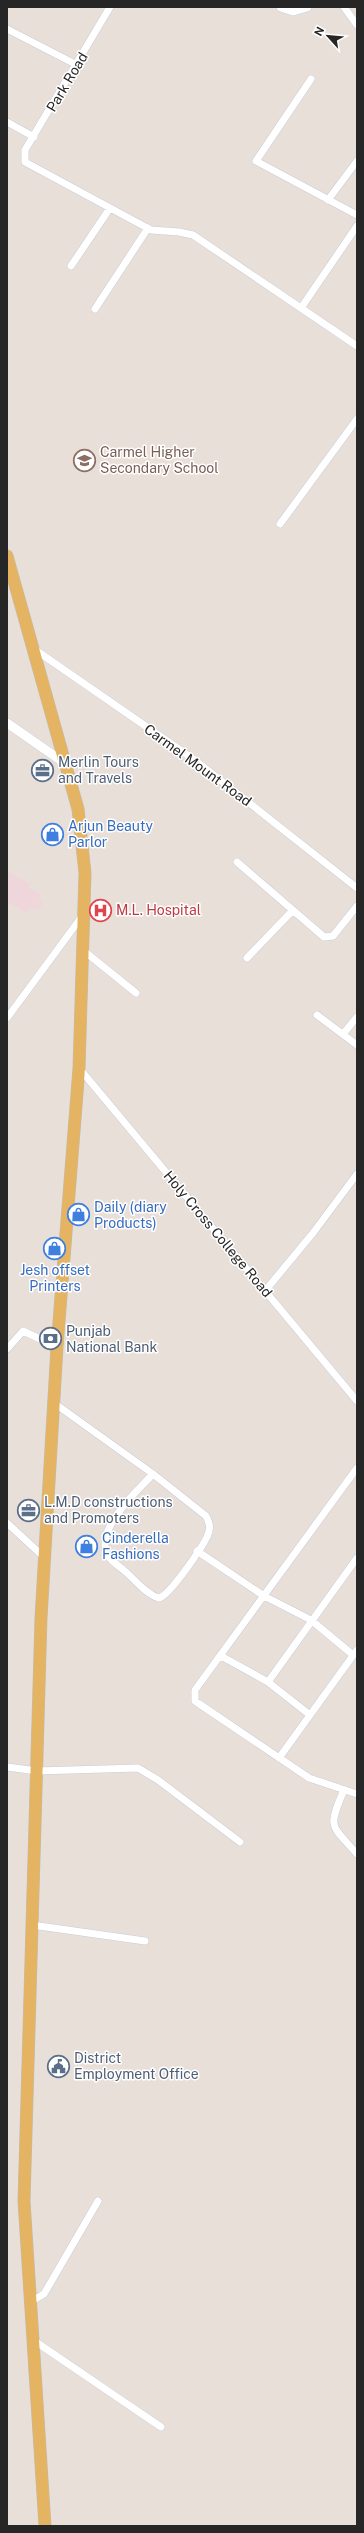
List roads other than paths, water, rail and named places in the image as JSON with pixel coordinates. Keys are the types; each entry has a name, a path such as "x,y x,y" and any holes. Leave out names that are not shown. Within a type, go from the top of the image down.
{"main road":[{"path":"7,556 78,809 85,873 84,951 79,1068 57,1347 45,1558 24,2202 44,2526"}],"street":[{"name":"Park Road","path":"110,7 24,156 27,165 110,208"},
{"path":"281,7 293,11 306,7"},
{"path":"344,7 357,25"},
{"path":"7,29 77,66"},
{"path":"311,79 256,161 357,215"},
{"path":"7,122 34,137"},
{"path":"328,200 357,161"},
{"path":"71,266 110,208 156,231 180,232 193,235 357,346"},
{"path":"301,308 357,226"},
{"path":"95,309 148,228"},
{"path":"280,524 357,419"},
{"name":"Carmel Mount Road","path":"33,649 196,761 357,888"},
{"path":"7,722 66,764"},
{"path":"237,862 322,936 328,938 333,936 357,906"},
{"path":"247,958 293,910"},
{"path":"7,1018 85,912"},
{"path":"84,951 136,993"},
{"path":"317,1015 357,1045"},
{"path":"343,1034 357,1017"},
{"name":"Holy Cross College Road","path":"79,1068 357,1401"},
{"path":"265,1291 313,1234 357,1174"},
{"path":"7,1349 23,1330 57,1347"},
{"path":"54,1403 153,1474 206,1516 210,1524 207,1536 170,1589 159,1598 151,1594 107,1554 108,1529 114,1517 153,1474"},
{"path":"357,1468 195,1690 195,1701 309,1778 357,1794"},
{"path":"7,1523 45,1558"},
{"path":"197,1551 264,1596 311,1620 355,1652 279,1758"},
{"path":"268,1682 311,1620 357,1558"},
{"path":"221,1656 268,1682 310,1715"},
{"path":"7,1767 37,1771 138,1768 158,1780 240,1842"},
{"path":"344,1790 332,1816 334,1827 357,1854"},
{"path":"32,1925 145,1941"},
{"path":"30,2302 44,2294 98,2201"},
{"path":"32,2340 161,2427"}],"place":[{"name":"Carmel Higher Secondary School","path":"85,460"},
{"name":"Merlin Tours and Travels","path":"42,770"},
{"name":"Arjun Beauty Parlor","path":"53,834"},
{"name":"M.L. Hospital","path":"101,910"},
{"name":"Daily (diary Products)","path":"79,1215"},
{"name":"Jesh offset Printers","path":"55,1248"},
{"name":"Punjab National Bank","path":"50,1339"},
{"name":"L.M.D constructions and Promoters","path":"28,1510"},
{"name":"Cinderella Fashions","path":"87,1546"},
{"name":"District Employment Office","path":"59,2066"}]}
